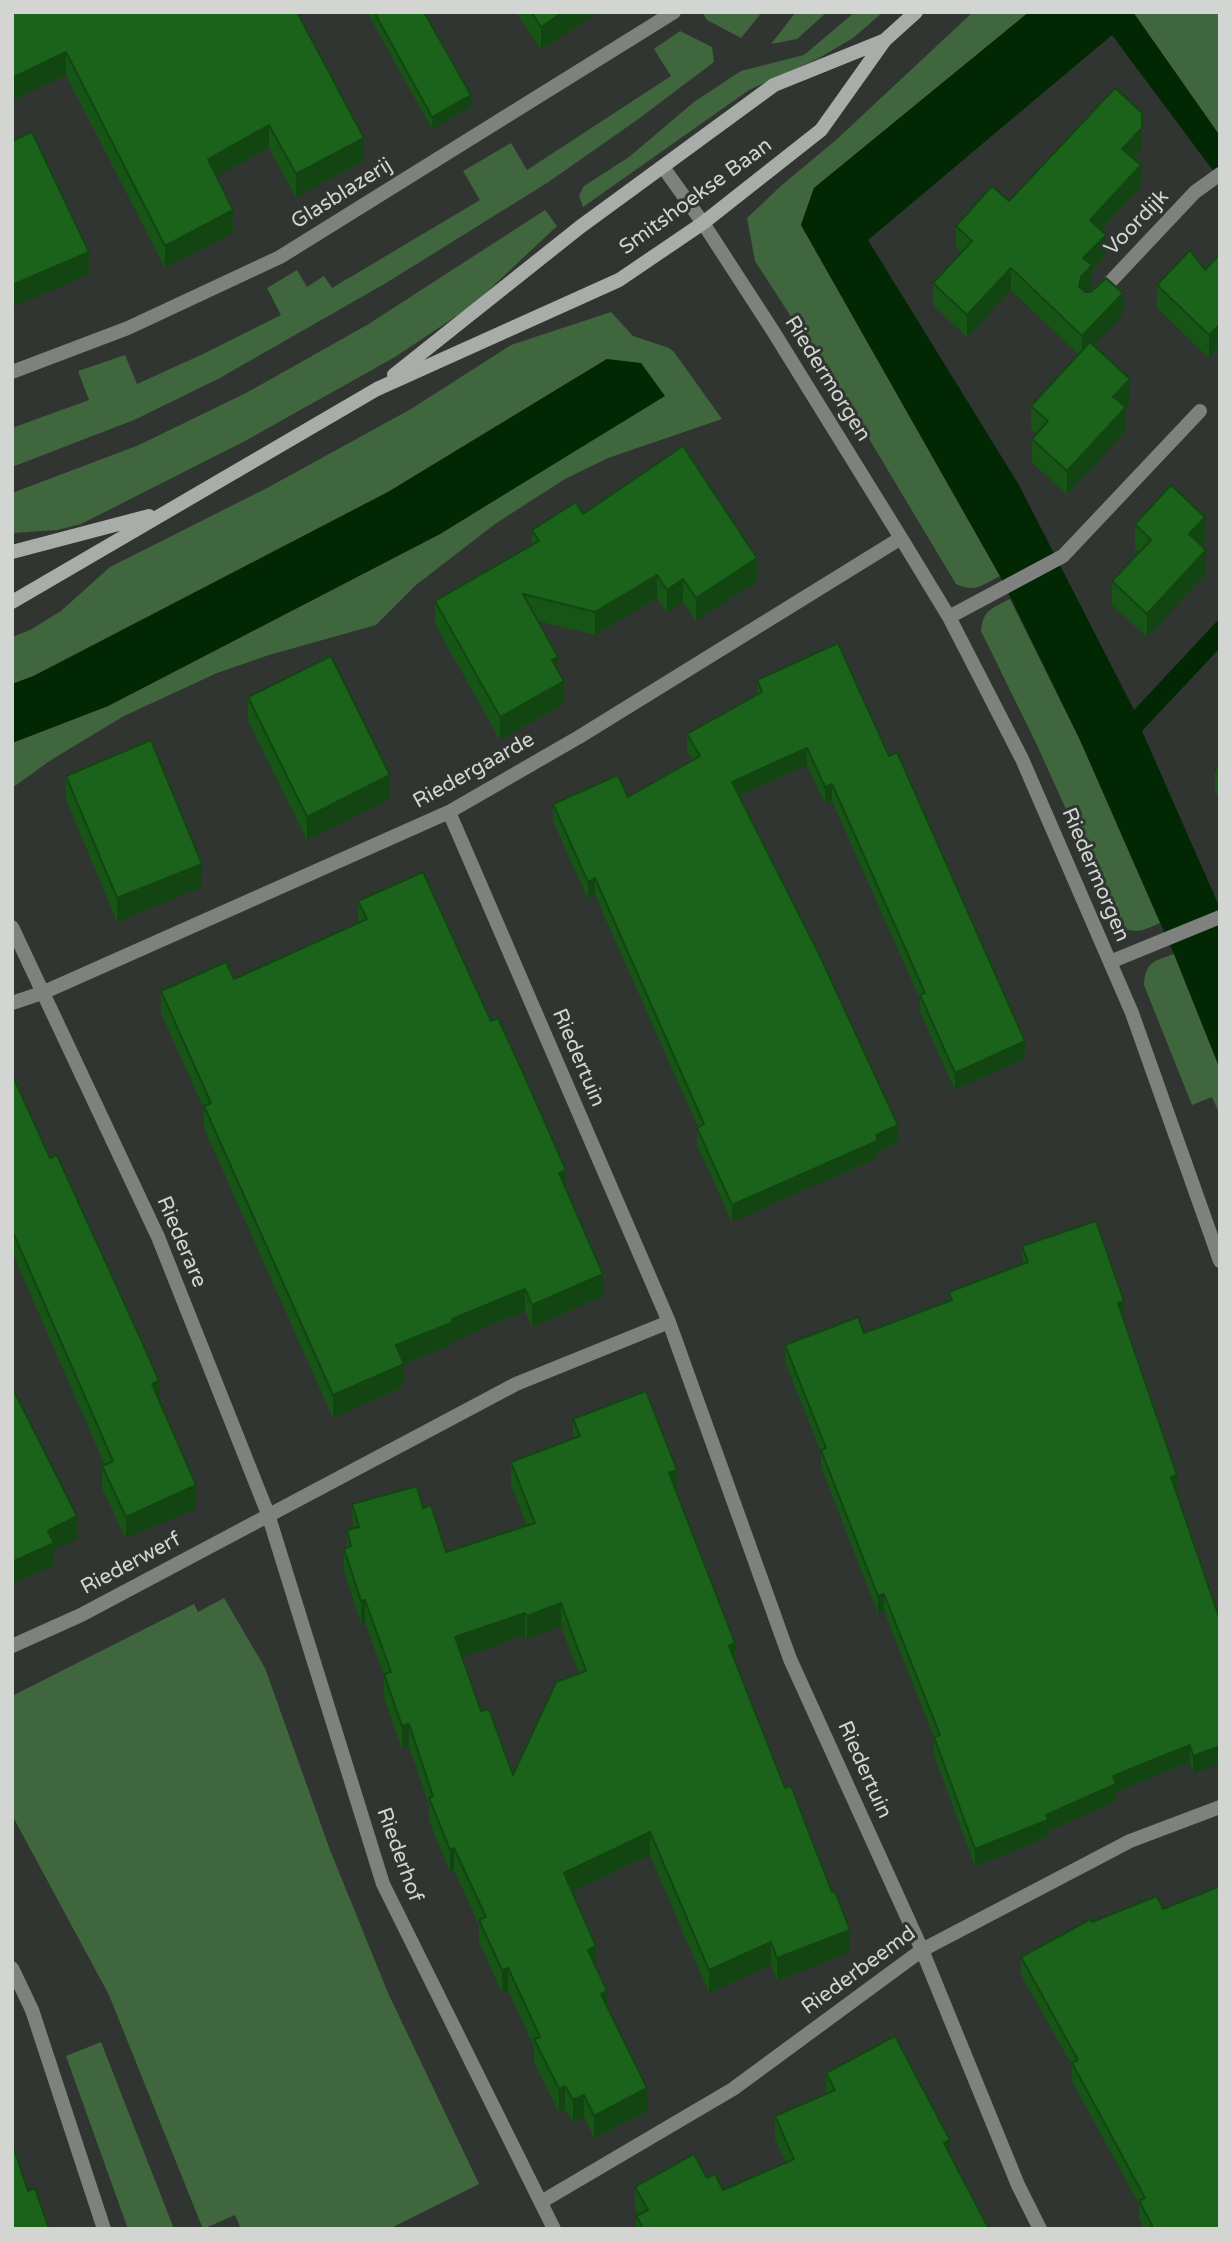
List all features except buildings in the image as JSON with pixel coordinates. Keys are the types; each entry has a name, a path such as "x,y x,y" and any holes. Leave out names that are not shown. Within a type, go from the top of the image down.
{"street":[{"name":"Glasblazerij","path":"12,372 128,328 280,257 674,12"},
{"name":"Smitshoekse Baan","path":"12,602 377,389 619,280 703,223 821,130 885,40 916,12"},
{"name":"Smitshoekse Baan","path":"377,389 580,227 774,85 885,40"},
{"name":"Riedermorgen","path":"663,167 773,331 949,617 1022,759 1132,1013 1220,1261"},
{"name":"Voordijk","path":"1088,305 1195,192 1220,173"},
{"path":"949,617 1063,556 1200,411"},
{"name":"Smitshoekse Baan","path":"12,552 167,511"},
{"name":"Riedergaarde","path":"12,1003 42,993 449,812 579,737 901,538"},
{"name":"Riedertuin","path":"449,812 668,1322 790,1659 922,1950 1018,2185 1040,2229"},
{"name":"Riedermorgen","path":"1110,962 1220,916"},
{"path":"12,928 42,993"},
{"name":"Riederare","path":"42,993 158,1237 268,1514"},
{"path":"268,1514 516,1384 668,1322"},
{"name":"Riederwerf","path":"12,1646 81,1615 268,1514"},
{"name":"Riederhof","path":"268,1514 383,1884 554,2229"},
{"name":"Riederbeemd","path":"541,2203 733,2090 922,1950 1130,1841 1220,1807"},
{"path":"12,1968 32,2010 104,2229"}],"shaded area":[{"path":"702,12 762,12 741,38 707,20"},
{"path":"796,12 827,12 797,39 771,44"},
{"path":"855,12 883,12 853,38 819,58 749,90 583,207 579,195 584,186 629,157 694,102 741,71 804,55"},
{"path":"973,12 1029,12 814,188 801,225 1000,576 979,587 969,588 956,584 856,417 755,261 747,218 836,140"},
{"path":"1029,12 1133,12 1220,136 1220,180 1112,35 868,240 1019,485 1134,710 1220,618 1220,648 1142,731 1220,908 1220,1069 1174,954 1080,740 1000,576 801,225 814,188"},
{"path":"1133,12 1220,12 1220,136"},
{"path":"680,31 712,47 714,62 547,183 386,283 218,379 134,420 12,467 12,428 89,400 78,371 125,355 137,384 281,315 267,288 297,270 307,287 324,276 332,288 480,200 463,171 511,143 527,170 671,76 654,49"},
{"path":"545,210 557,226 473,305 395,357 245,441 81,524 57,530 12,533 12,493 139,445 248,392 367,325"},
{"path":"611,312 633,336 674,352 722,419 608,458 565,479 495,524 416,585 376,625 269,655 217,673 124,716 51,760 12,788 12,743 108,706 440,534 664,395 607,359 388,492 33,676 12,684 12,637 30,630 61,611 110,567 267,488 411,409 511,345"},
{"path":"607,359 641,363 665,396 440,534 108,706 12,743 12,684 34,676 388,492"},
{"path":"1010,599 1080,740 1160,923 1135,931 1119,926 1036,743 981,631 987,614"},
{"path":"1174,954 1220,1069 1220,1115 1212,1097 1192,1105 1144,985 1149,967"},
{"path":"224,1598 265,1668 330,1850 388,1993 479,2184 389,2229 241,2229 235,2215 203,2229 109,1995 12,1815 12,1696 194,1604 198,1612"},
{"path":"101,2042 174,2229 128,2229 66,2056"}]}
